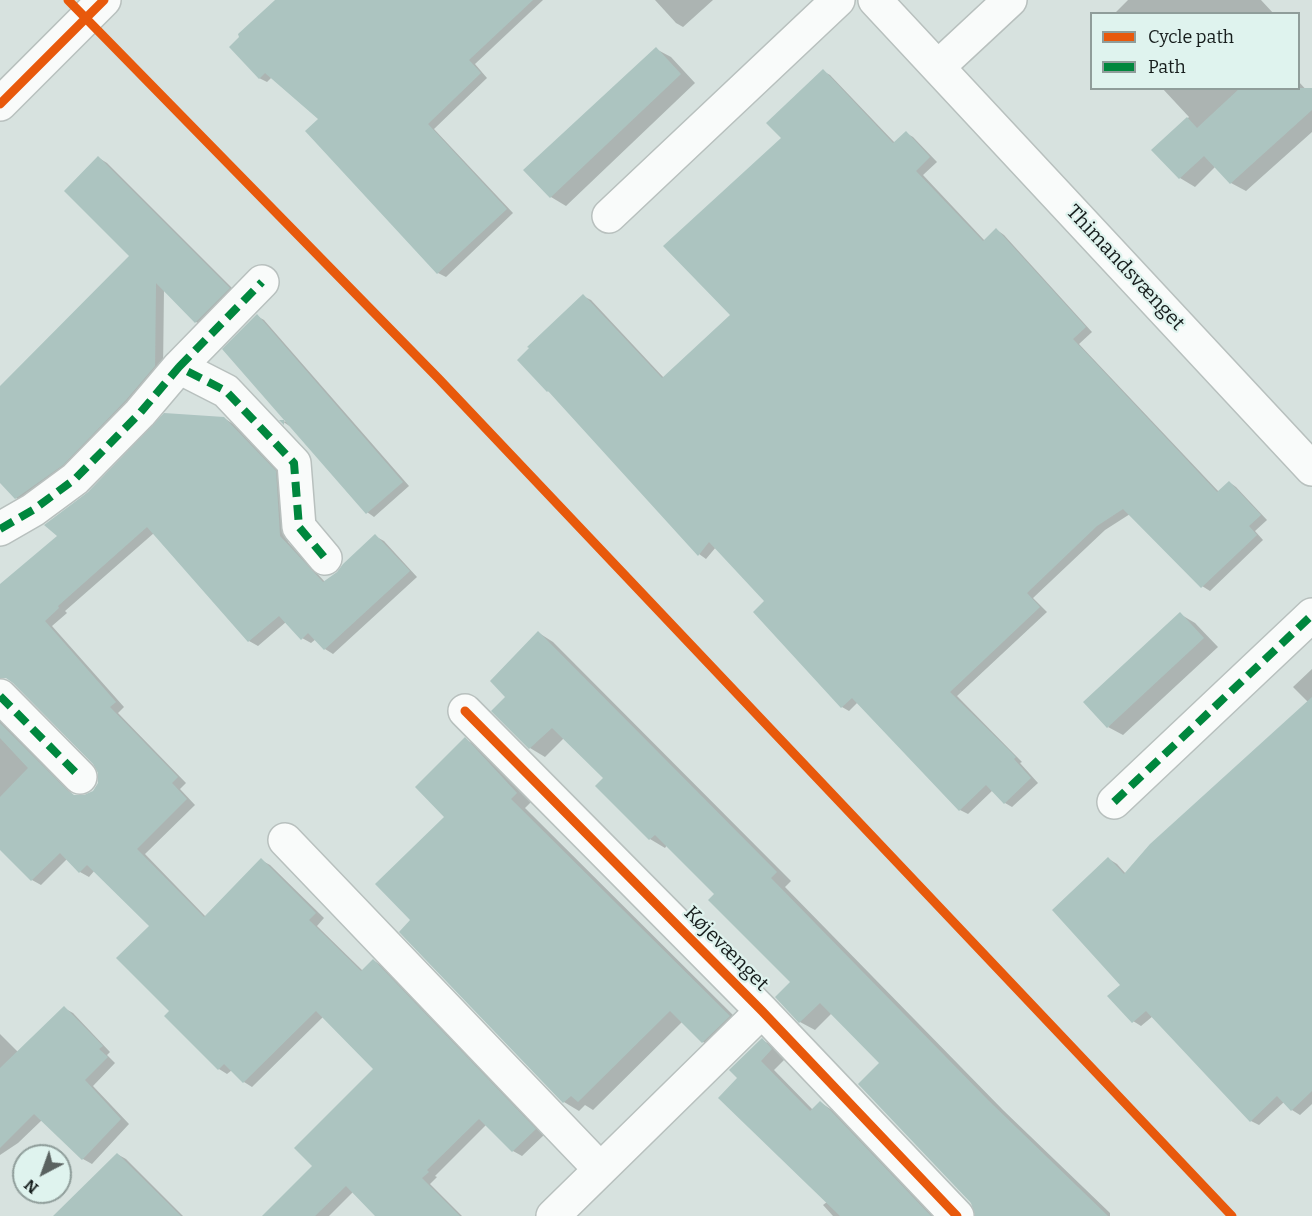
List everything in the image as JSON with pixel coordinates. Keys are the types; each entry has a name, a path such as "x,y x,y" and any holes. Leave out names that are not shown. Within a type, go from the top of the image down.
{"street":[{"path":"0,104 104,0"},
{"path":"609,216 838,0"},
{"name":"Thimandsvænget","path":"875,0 1312,470"},
{"path":"938,67 1010,0"},
{"path":"0,529 33,510 75,479 262,282"},
{"path":"179,367 226,391 294,463 299,527 325,558"},
{"path":"1114,802 1312,615"},
{"path":"0,696 80,777"},
{"name":"Køjevænget","path":"465,711 762,1011 957,1216"},
{"path":"285,840 600,1169"},
{"name":"Køjevænget","path":"553,1216 762,1011"}],"building":[{"path":"275,0 533,0 469,60 481,73 428,124 507,209 437,274 305,131 318,119 265,73 259,79 229,47 239,37 238,34"},
{"path":"656,47 681,74 550,198 523,170"},
{"path":"823,69 893,143 906,131 930,157 916,171 983,241 996,228 1086,327 1073,339 1217,492 1229,481 1261,515 1249,526 1257,535 1201,588 1123,509 1097,526 1027,593 1040,607 950,692 1016,757 1014,759 1031,778 1004,804 986,785 959,811 852,698 841,708 753,612 764,601 709,542 698,556 517,360 529,348 527,347 583,294 662,378 730,315 663,246 781,138 766,123"},
{"path":"1312,88 1312,110 1230,184 1204,156 1179,179 1151,150 1187,117 1197,128 1238,90"},
{"path":"98,156 230,288 195,323 156,283 155,366 126,400 63,465 15,499 0,483 0,386 129,256 64,191"},
{"path":"257,314 403,482 366,514 222,349"},
{"path":"164,413 224,417 276,471 280,536 323,582 337,572 375,534 410,571 324,650 308,633 301,640 279,616 248,642 147,527 58,606 59,608 45,621 116,702 110,707 178,777 172,783 187,799 137,849 204,917 261,858 316,913 309,920 361,971 373,959 536,1129 512,1152 479,1119 427,1170 429,1172 422,1178 460,1216 375,1216 346,1186 315,1216 262,1216 312,1166 294,1148 373,1069 316,1011 243,1083 224,1064 218,1070 164,1016 169,1011 116,958 149,926 87,865 79,873 60,853 31,881 0,850 0,797 28,768 0,738 0,723 74,795 84,795 93,791 98,783 98,773 93,764 13,683 6,678 0,678 0,584 57,536 44,525 88,492"},
{"path":"1180,612 1204,638 1107,728 1083,702"},
{"path":"538,631 777,872 771,878 988,1100 1108,1216 975,1216 971,1203 858,1084 879,1063 820,1003 799,1023 775,997 790,982 708,900 714,894 655,835 649,840 595,786 603,778 552,728 529,749 491,711 505,697 490,681"},
{"path":"1312,697 1312,1091 1291,1111 1277,1096 1250,1122 1146,1011 1132,1023 1107,996 1120,985 1052,910 1108,857 1124,874 1150,844"},
{"path":"465,737 517,793 511,799 730,1016 702,1043 670,1011 578,1102 571,1096 563,1103 399,932 410,920 375,884 444,817 415,787"},
{"path":"64,1006 103,1046 99,1049 108,1057 85,1080 121,1119 82,1160 72,1150 72,1144 65,1144 34,1114 0,1148 0,1068"},
{"path":"762,1038 772,1049 761,1061 810,1111 820,1101 831,1111 931,1216 840,1216 718,1098 737,1078 729,1070"},
{"path":"117,1153 181,1216 53,1216 65,1204 72,1204 72,1197"}],"marked path":[{"path":"179,367 262,282"},
{"path":"0,529 33,510 75,479 140,413 179,367 226,391 294,463 299,527 325,558"},
{"path":"1114,802 1312,615"},
{"path":"0,696 80,777"}],"cycle path":[{"path":"68,0 438,378 1232,1216"},
{"path":"0,104 104,0"},
{"path":"465,711 762,1011 957,1216"}]}
